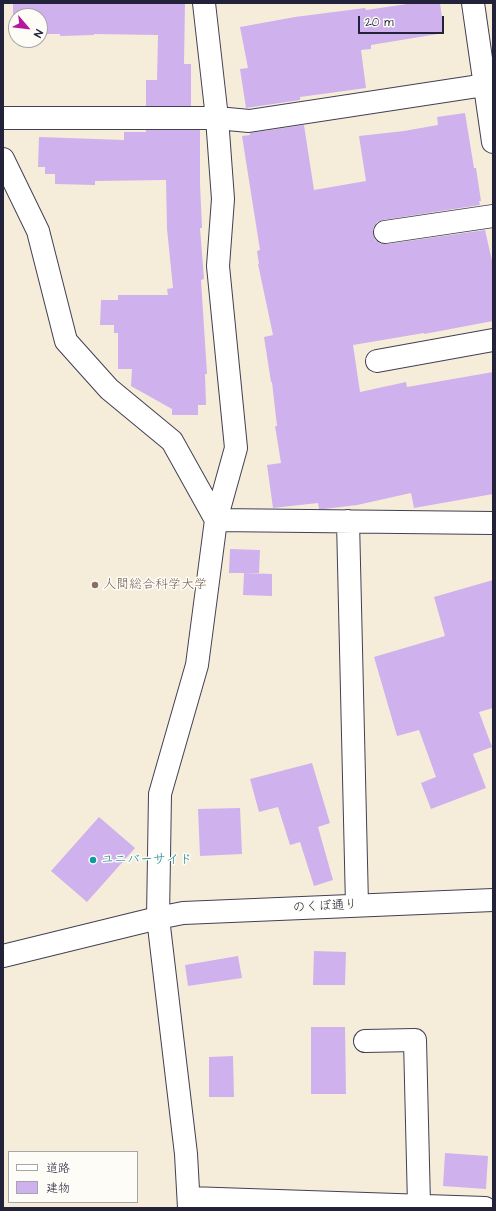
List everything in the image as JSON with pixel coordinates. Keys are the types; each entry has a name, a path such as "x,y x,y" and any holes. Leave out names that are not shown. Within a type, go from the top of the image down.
{"street":[{"path":"204,3 217,118 223,199 218,266 236,448 216,520 197,666 160,794 158,918 186,1154 189,1203 419,1205 485,1208"},
{"path":"473,3 493,142"},
{"path":"3,118 217,118 249,121 485,85"},
{"path":"3,159 38,232 66,341 109,389 172,441 216,520"},
{"path":"385,232 493,216"},
{"path":"377,361 493,340"},
{"path":"216,520 493,523"},
{"path":"348,521 357,905"},
{"name":"のくぼ通り","path":"3,956 183,913 493,900"},
{"path":"365,1041 415,1040 419,1205"}],"building":[{"path":"13,3 185,3 184,64 191,64 191,106 146,106 146,80 157,80 158,35 94,34 60,36 60,34 48,34 48,8 13,8"},
{"path":"414,3 440,3 444,33 371,45 371,49 361,50 366,88 300,97 300,100 246,108 240,69 248,68 240,27 295,17 365,8 366,10"},
{"path":"465,113 474,168 476,168 481,201 479,201 480,205 383,220 377,222 373,228 373,233 375,240 381,244 387,244 485,230 493,265 493,321 353,345 360,392 406,382 407,387 493,372 493,494 414,508 411,493 357,505 324,509 319,509 318,503 273,508 267,465 281,463 275,426 277,426 272,382 264,337 273,335 258,264 257,251 260,250 242,136 250,135 250,133 304,125 314,190 366,181 359,136 404,131 438,125 437,117"},
{"path":"146,130 200,130 202,228 200,228 204,279 201,280 207,374 205,374 206,405 198,405 198,415 172,415 172,409 131,386 132,369 118,369 118,333 114,333 114,325 100,325 101,300 118,300 118,295 168,295 167,289 173,288 167,229 166,180 95,181 95,185 55,184 55,174 45,174 45,167 38,167 39,137 124,140 124,132 146,132"},
{"path":"230,549 260,550 259,573 229,573"},
{"path":"244,573 272,574 272,596 243,595"},
{"path":"493,580 493,708 479,712 492,747 473,754 486,788 431,809 421,783 436,777 419,730 397,736 374,657 445,636 434,597"},
{"path":"312,763 330,823 318,827 333,880 314,886 300,842 290,845 278,807 259,812 250,779"},
{"path":"240,808 242,854 200,856 198,809"},
{"name":"ユニバーサイド","path":"99,817 135,848 87,902 51,871"},
{"path":"314,951 346,952 345,985 313,985"},
{"path":"238,956 242,978 188,986 185,965"},
{"path":"311,1027 345,1027 346,1094 311,1094"},
{"path":"233,1056 234,1097 209,1097 209,1057"},
{"path":"445,1153 488,1156 486,1189 443,1186"}],"place":[{"name":"人間総合科学大学","path":"95,585"},
{"name":"ユニバーサイド","path":"93,860"}]}
